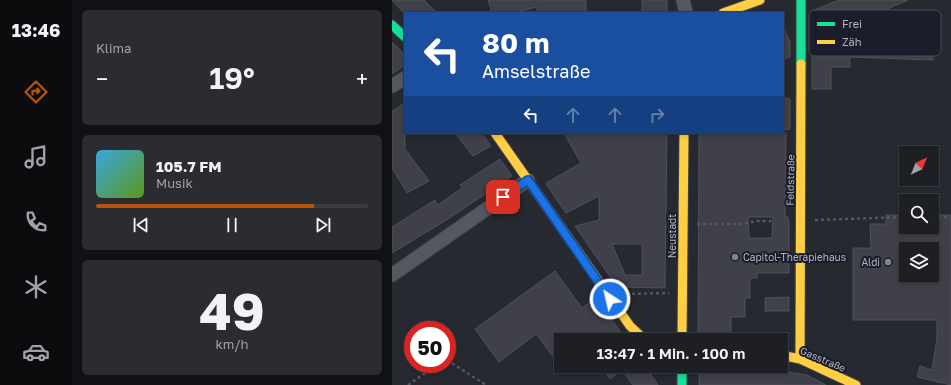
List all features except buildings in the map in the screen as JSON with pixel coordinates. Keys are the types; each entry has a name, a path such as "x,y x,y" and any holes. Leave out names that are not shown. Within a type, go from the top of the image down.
{"street":[{"path":"683,0 686,12"},
{"path":"726,12 760,0"},
{"name":"Feldstraße","path":"800,360 801,0"},
{"path":"392,25 404,36"},
{"path":"392,86 404,79"},
{"path":"496,134 610,299 630,326 638,333"},
{"name":"Neustadt","path":"682,333 684,134"},
{"path":"392,275 528,180"},
{"name":"Gasstraße","path":"788,357 800,360 856,385"},
{"path":"682,373 682,385"}],"path":[{"path":"800,221 899,217"},
{"path":"939,217 951,217"},
{"path":"683,224 743,224 757,221 773,221"},
{"path":"610,299 625,294 683,292"},
{"path":"456,366 486,385"},
{"path":"408,385 425,373"}],"traffic: fast":[{"path":"801,0 801,64"},
{"path":"392,25 404,36"},
{"path":"682,373 682,385"}],"traffic: slow":[{"path":"726,12 760,0"},
{"path":"800,359 801,64"},
{"path":"496,134 630,326 638,333"},
{"path":"682,333 684,134"},
{"path":"788,356 800,359 856,385"}],"place":[{"name":"Capitol-Therapiehaus","path":"735,257"},
{"name":"Aldi","path":"888,262"}],"route":[{"path":"503,197 528,180 610,299"}]}
